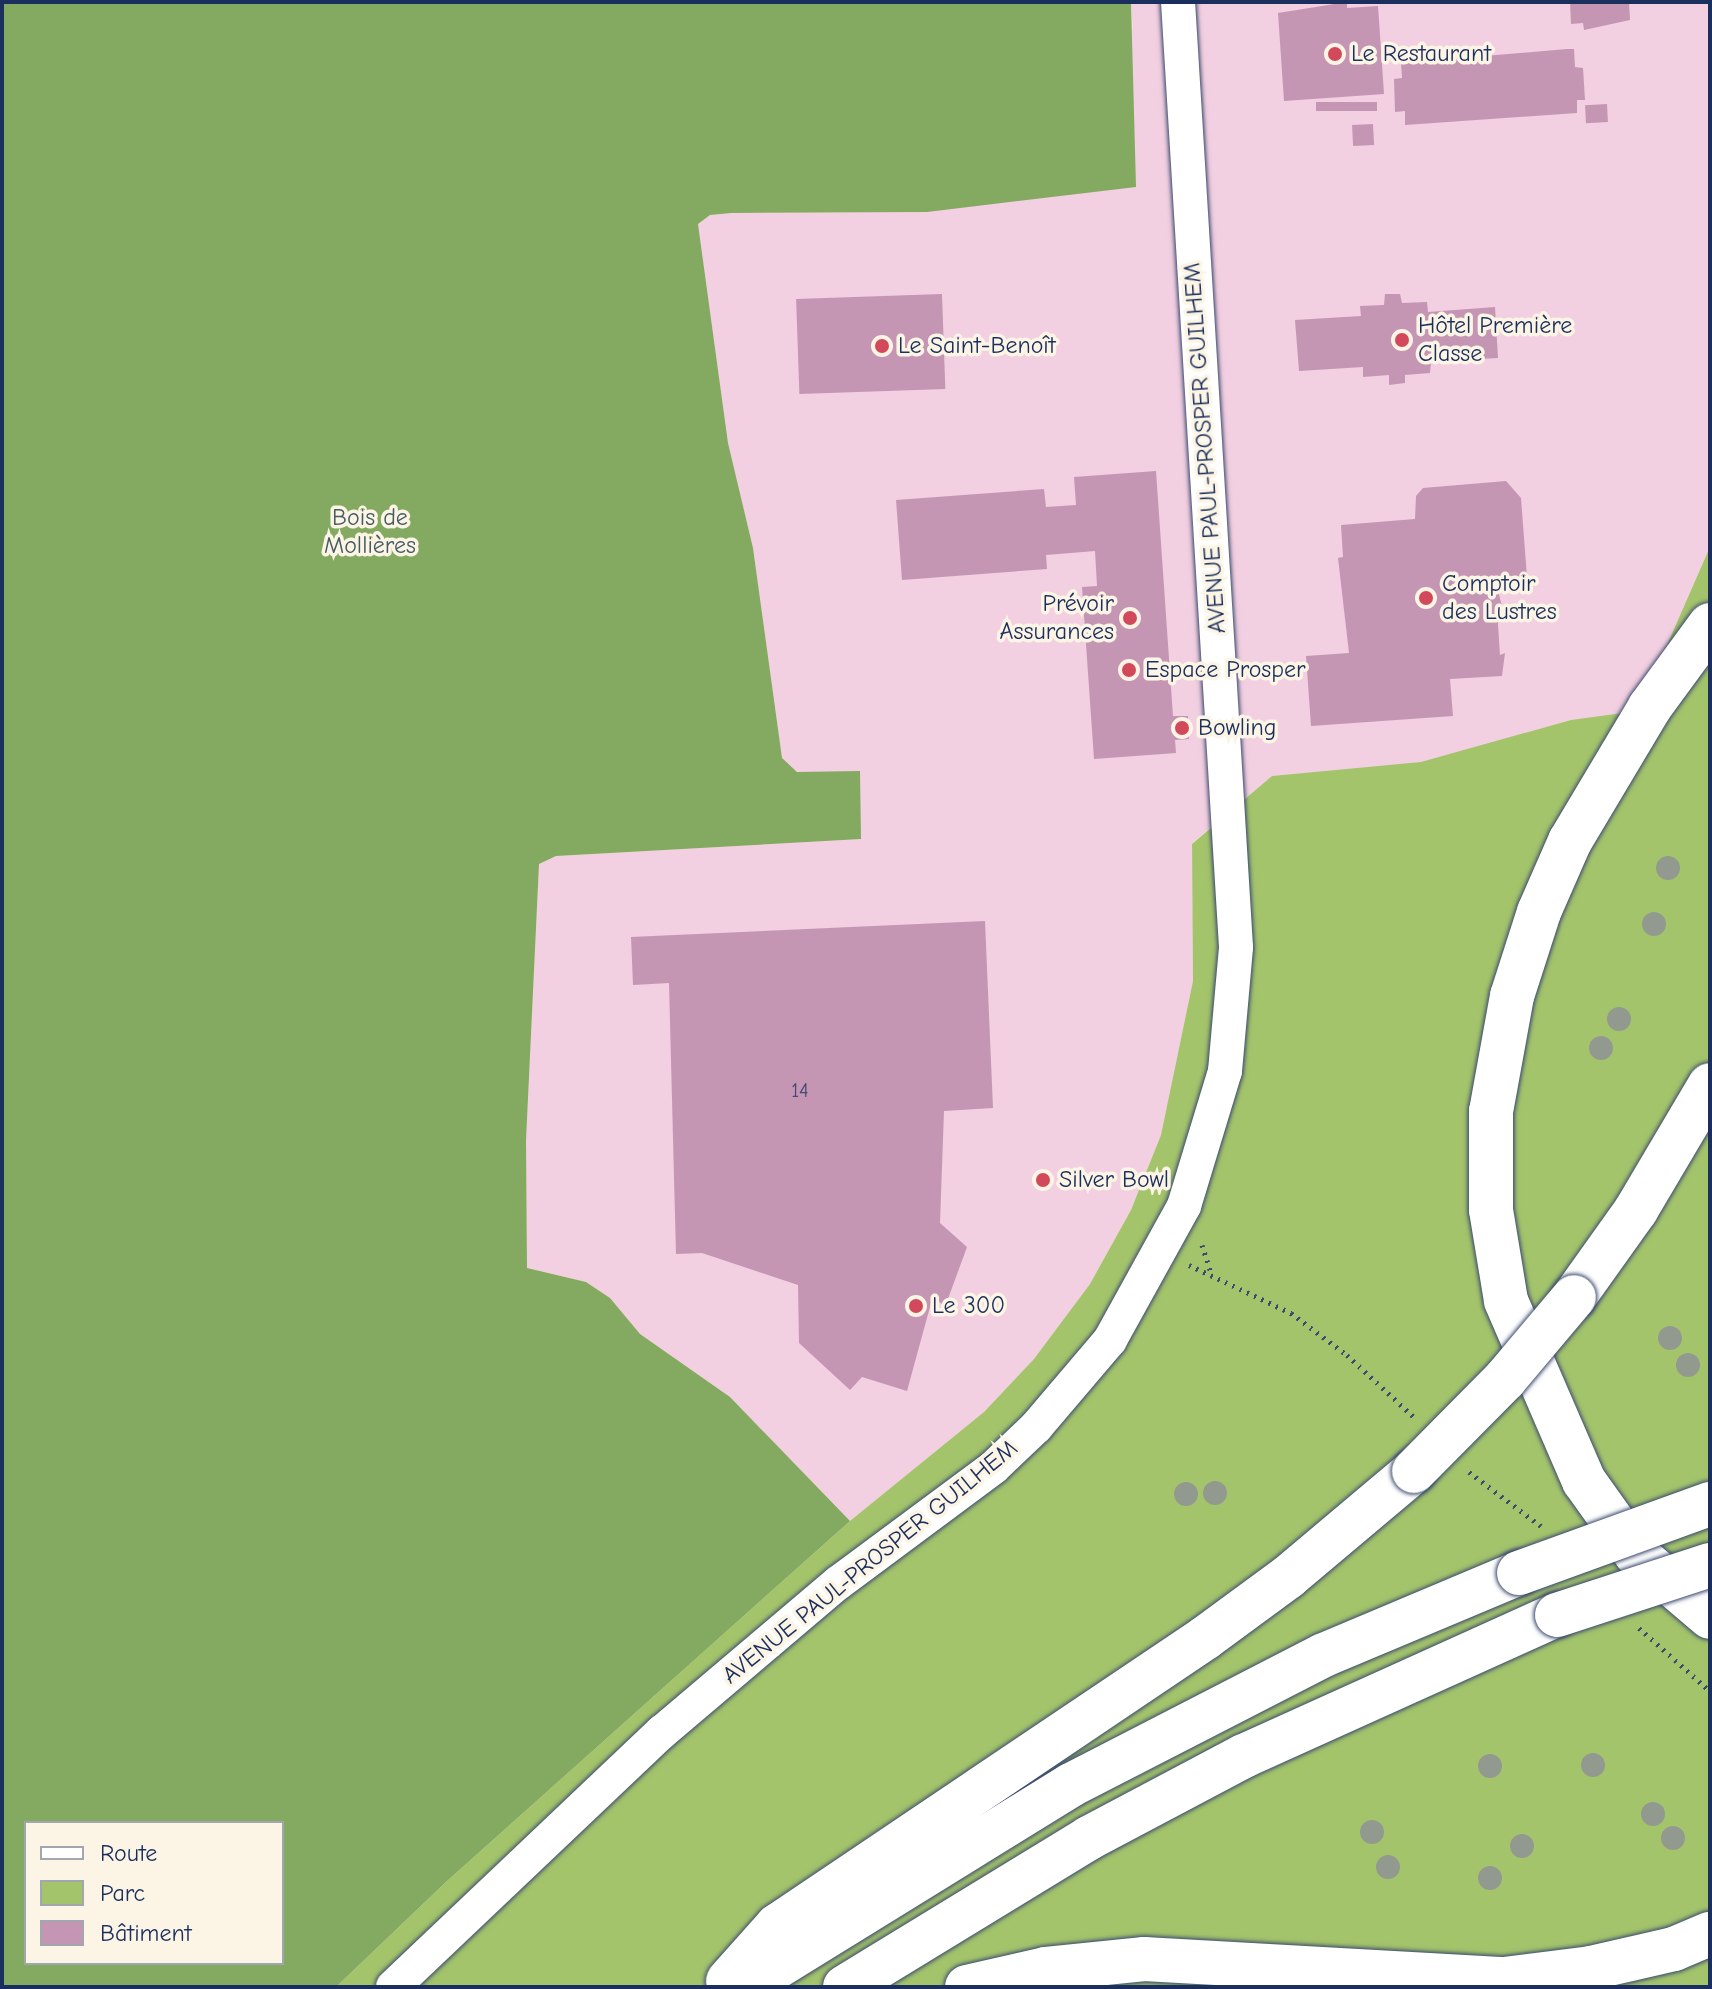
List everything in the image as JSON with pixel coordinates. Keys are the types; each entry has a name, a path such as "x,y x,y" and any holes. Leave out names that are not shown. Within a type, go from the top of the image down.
{"highway":[{"path":"1710,625 1650,707 1570,841 1539,912 1512,996 1491,1111 1491,1210 1506,1301 1584,1481 1636,1554 1710,1617"},
{"path":"723,1987 777,1926 1205,1638 1288,1577 1414,1471 1505,1379 1574,1297 1636,1210 1710,1085"},
{"path":"744,1987 1071,1785 1324,1655 1519,1573 1710,1504"},
{"path":"845,1987 1089,1838 1244,1756 1557,1615 1710,1565"},
{"path":"967,1987 1046,1969 1144,1959 1504,1979 1591,1968 1674,1949 1710,1934"}],"street":[{"name":"AVENUE PAUL-PROSPER GUILHEM","path":"393,1987 662,1732 838,1583 994,1467 1036,1427 1110,1340 1184,1206 1225,1071 1236,947 1178,2"}],"path":[{"path":"1202,1245 1211,1274"}],"shaded area":[{"path":"1131,2 1710,2 1710,547 1660,661 1623,714 1571,720 1421,763 1272,776 1192,843 1193,981 1161,1135 1131,1210 1090,1284 1034,1359 984,1412 850,1521 730,1397 640,1334 610,1298 586,1282 527,1268 526,1141 539,864 556,856 861,839 805,774 791,769 782,758 753,548 728,443 698,224 710,215 731,213 927,212 1133,28"}],"green space":[{"name":"Bois de Mollières","path":"2,2 1131,2 1136,187 927,212 731,213 710,215 698,224 728,443 753,548 782,758 797,772 860,771 861,839 556,856 539,864 526,1141 527,1268 586,1282 610,1298 640,1334 730,1397 850,1521 447,1881 336,1987 2,1987"},
{"path":"1710,547 1710,1987 336,1987 447,1881 850,1521 984,1412 1034,1359 1090,1284 1131,1210 1161,1135 1193,981 1192,844 1272,776 1421,762 1571,720 1623,713 1660,661"}],"building":[{"path":"1347,2 1347,8 1378,6 1384,94 1284,101 1278,13"},
{"path":"1570,2 1629,2 1630,20 1584,30 1583,23 1571,24"},
{"path":"1574,49 1575,67 1583,68 1585,100 1577,100 1577,113 1405,125 1405,111 1395,112 1394,79 1402,78 1401,63"},
{"path":"1316,102 1377,102 1377,111 1316,111"},
{"path":"1607,104 1608,122 1586,123 1585,105"},
{"path":"1373,124 1374,145 1353,146 1352,125"},
{"path":"942,294 945,389 799,394 796,299"},
{"path":"1385,294 1400,294 1402,303 1427,302 1428,312 1495,307 1498,358 1431,362 1430,373 1405,375 1405,383 1389,385 1389,375 1363,377 1363,367 1299,371 1295,320 1361,316 1360,306 1384,305"},
{"name":"Espace Prosper","path":"1156,471 1173,716 1188,716 1189,739 1175,740 1176,753 1094,759 1082,587 1097,586 1095,551 1046,555 1047,569 902,580 896,500 1044,489 1046,507 1076,505 1074,477"},
{"path":"1506,481 1521,498 1527,577 1495,579 1503,610 1497,610 1500,655 1505,653 1502,676 1450,679 1453,716 1311,726 1306,656 1349,653 1338,558 1343,557 1341,525 1415,519 1416,496 1423,488"},
{"path":"985,921 993,1108 944,1111 940,1223 967,1247 945,1307 933,1296 907,1391 862,1377 850,1390 799,1343 798,1285 702,1253 676,1254 669,983 633,985 631,937"}],"place":[{"name":"Le Restaurant","path":"1335,54"},
{"name":"Hôtel Première Classe","path":"1402,340"},
{"name":"Le Saint-Benoît","path":"882,346"},
{"name":"Comptoir des Lustres","path":"1426,598"},
{"name":"Prévoir Assurances","path":"1130,618"},
{"name":"Espace Prosper","path":"1129,670"},
{"name":"Bowling","path":"1182,728"},
{"name":"Silver Bowl","path":"1043,1180"},
{"name":"Le 300","path":"916,1306"}]}
